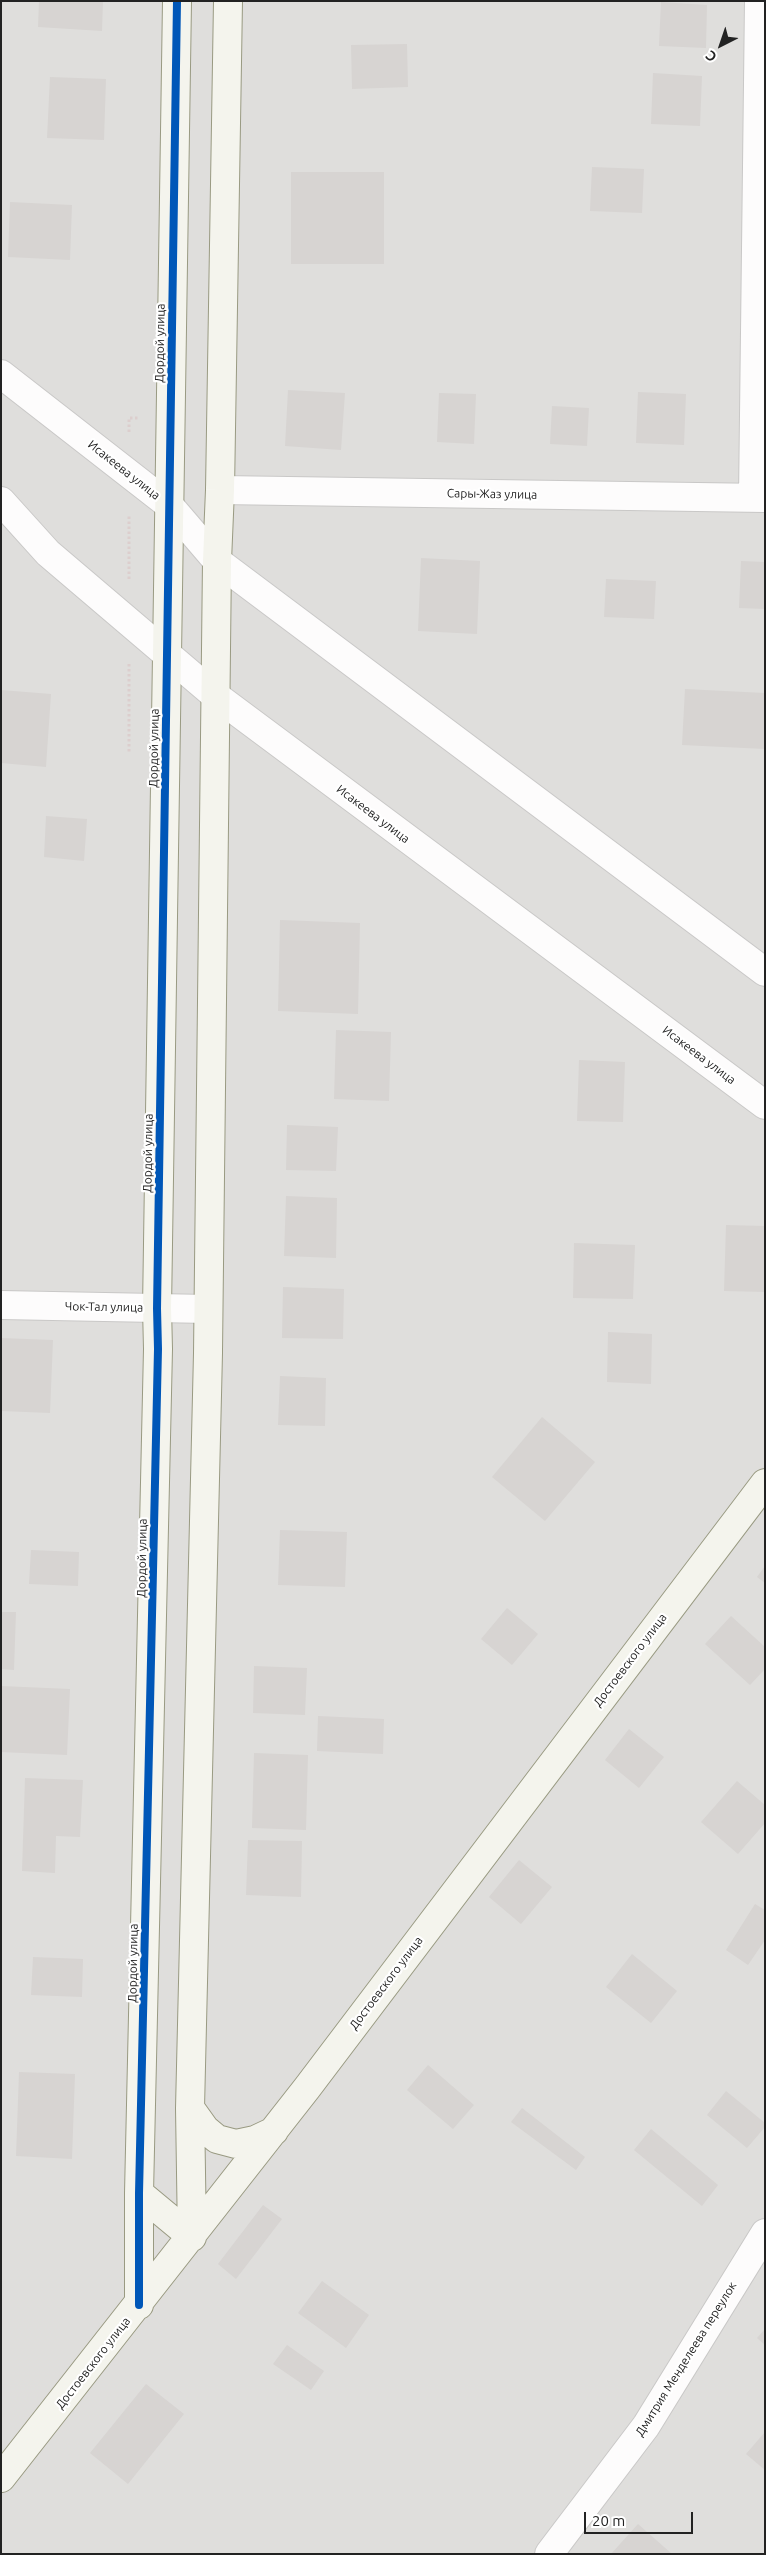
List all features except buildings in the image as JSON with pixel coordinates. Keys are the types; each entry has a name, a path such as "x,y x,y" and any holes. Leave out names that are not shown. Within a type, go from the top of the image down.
{"street":[{"name":"Дордой улица","path":"139,2305 138,2193 158,1369 157,1308 166,654 177,1"},
{"path":"192,2237 190,2108 208,1309 216,561 220,490 228,1"},
{"path":"759,1 759,498"},
{"name":"Исакеева улица","path":"1,374 169,505 216,561 765,972"},
{"name":"Сары-Жаз улица","path":"220,490 759,498"},
{"name":"Исакеева улица","path":"1,501 48,553 216,696 765,1105"},
{"name":"Чок-Тал улица","path":"1,1305 208,1309"},
{"name":"Достоевского улица","path":"1,2478 274,2131 765,1483"},
{"path":"190,2108 204,2129 217,2139 236,2144 255,2140 274,2131"},
{"path":"138,2193 192,2237"},
{"name":"Дмитрия Менделеева переулок","path":"549,2554 646,2426 765,2233"}],"path":[{"path":"129,434 129,418 142,418"},
{"path":"129,509 129,582"},
{"path":"129,658 129,754"}],"shaded area":[{"path":"1,1 765,1 765,2554 1,2554"}],"cycle path":[{"path":"139,2305 139,2193 158,1349 157,1308 177,1"}]}
